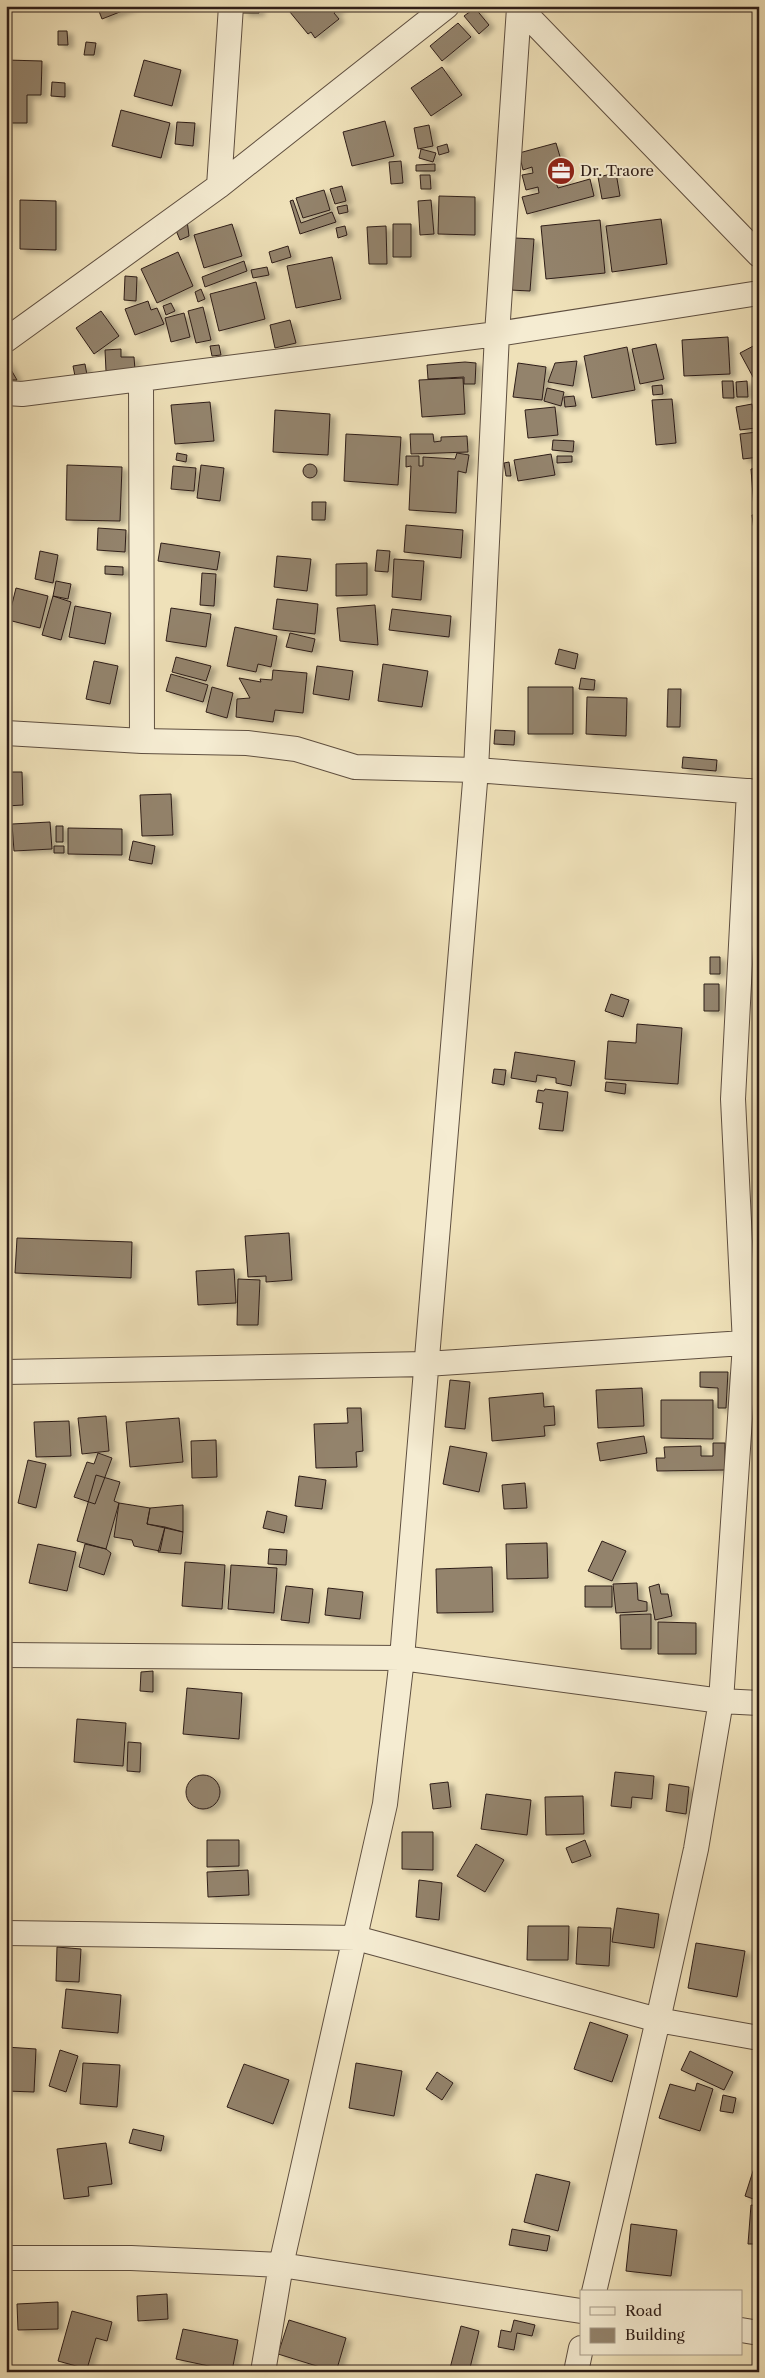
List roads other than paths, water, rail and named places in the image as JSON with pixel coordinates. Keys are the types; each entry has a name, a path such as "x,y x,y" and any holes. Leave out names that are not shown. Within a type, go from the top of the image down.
{"street":[{"path":"219,186 231,6"},
{"path":"6,340 219,186 447,6"},
{"path":"519,7 758,252"},
{"path":"263,2372 281,2265 385,1804 402,1658 476,770 497,334 519,7"},
{"path":"6,393 22,394 497,334 759,293"},
{"path":"142,379 142,741"},
{"path":"6,734 142,741 247,743 296,749 355,767 476,770 754,792 733,1099 752,1343 721,1700 696,1849 594,2290"},
{"path":"6,1372 426,1364 752,1343"},
{"path":"6,1655 402,1658 759,1704"},
{"path":"6,1933 356,1938 658,2020 759,2038"},
{"path":"6,2258 132,2258 281,2265 580,2311"},
{"path":"742,2330 759,2333"},
{"path":"576,2372 580,2353"}],"place":[{"name":"Dr. Traore","path":"561,171"}]}
